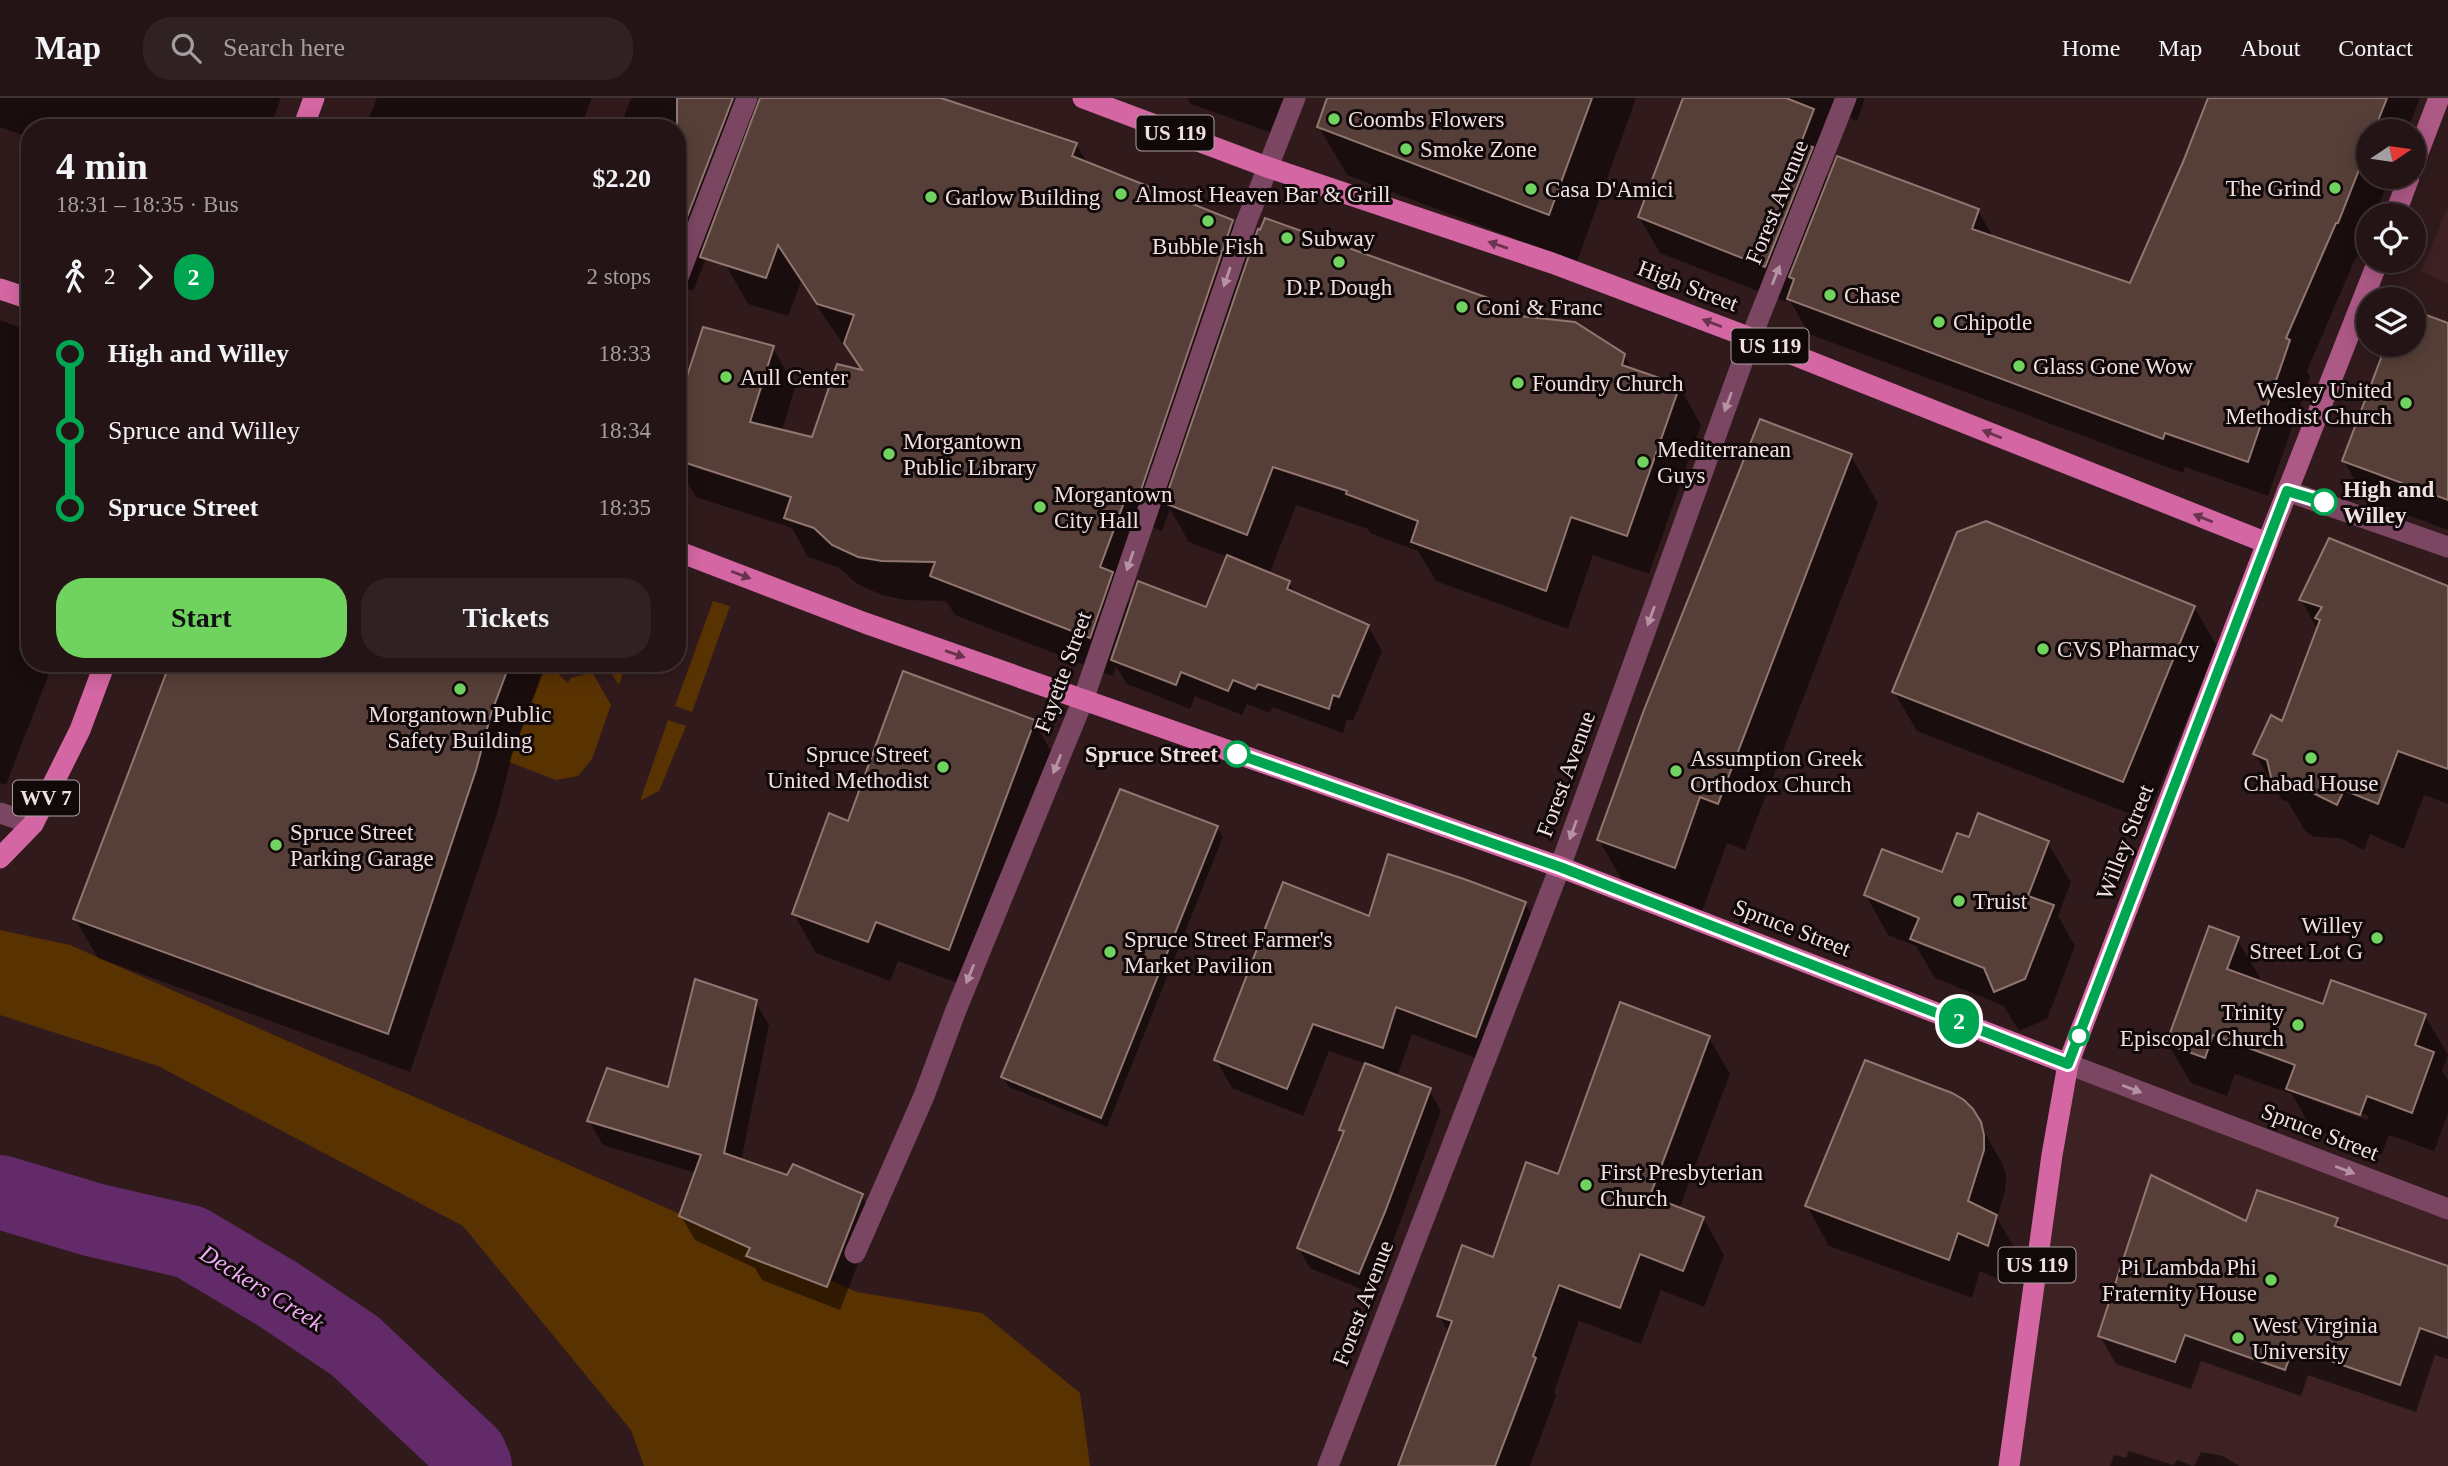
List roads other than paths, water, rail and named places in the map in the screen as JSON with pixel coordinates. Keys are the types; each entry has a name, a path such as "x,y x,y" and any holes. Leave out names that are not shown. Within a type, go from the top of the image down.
{"main road":[{"path":"306,119 314,98"},
{"name":"High Street","path":"1083,98 1267,167 1552,263 1751,338 2267,543"},
{"path":"0,289 21,296"},
{"name":"Willey Street","path":"2009,1466 2052,1155 2068,1064 2267,543"},
{"name":"Spruce Street","path":"686,554 1083,700 1560,867 2068,1064"},
{"name":"WV 7","path":"0,858 33,824 80,730 102,672"}],"street":[{"path":"686,257 747,98"},
{"name":"Fayette Street","path":"855,1253 924,1096 956,1010 1083,700 1245,223 1294,98"},
{"name":"Forest Avenue","path":"1328,1466 1560,867 1751,338 1846,98"},
{"path":"2426,132 2439,98"},
{"name":"Willey Street","path":"2267,543 2373,273"},
{"path":"2287,491 2448,547"},
{"path":"0,813 33,824"},
{"name":"Spruce Street","path":"2068,1064 2448,1209"}],"waterway":[{"name":"Deckers Creek","path":"0,1192 94,1220 190,1242 276,1293 355,1346 470,1454 475,1466"}],"place":[{"name":"Coombs Flowers","path":"1334,119"},
{"name":"Smoke Zone","path":"1406,149"},
{"name":"The Grind","path":"2335,188"},
{"name":"Casa D'Amici","path":"1531,189"},
{"name":"Almost Heaven Bar & Grill","path":"1121,194"},
{"name":"Garlow Building","path":"931,197"},
{"name":"Bubble Fish","path":"1208,221"},
{"name":"Subway","path":"1287,238"},
{"name":"D.P. Dough","path":"1339,262"},
{"name":"Chase","path":"1830,295"},
{"name":"Coni & Franc","path":"1462,307"},
{"name":"Chipotle","path":"1939,322"},
{"name":"Glass Gone Wow","path":"2019,366"},
{"name":"Aull Center","path":"726,377"},
{"name":"Foundry Church","path":"1518,383"},
{"name":"Wesley United Methodist Church","path":"2406,403"},
{"name":"Morgantown Public Library","path":"889,454"},
{"name":"Mediterranean Guys","path":"1643,462"},
{"name":"High and Willey","path":"2324,502"},
{"name":"Morgantown City Hall","path":"1040,507"},
{"name":"CVS Pharmacy","path":"2043,649"},
{"name":"Morgantown Public Safety Building","path":"460,689"},
{"name":"Spruce Street","path":"1237,754"},
{"name":"Chabad House","path":"2311,758"},
{"name":"Spruce Street United Methodist","path":"943,767"},
{"name":"Assumption Greek Orthodox Church","path":"1676,771"},
{"name":"Spruce Street Parking Garage","path":"276,845"},
{"name":"Truist","path":"1959,901"},
{"name":"Willey Street Lot G","path":"2377,938"},
{"name":"Spruce Street Farmer's Market Pavilion","path":"1110,952"},
{"name":"Trinity Episcopal Church","path":"2298,1025"},
{"name":"First Presbyterian Church","path":"1586,1185"},
{"name":"Pi Lambda Phi Fraternity House","path":"2271,1280"},
{"name":"West Virginia University","path":"2238,1338"}]}
